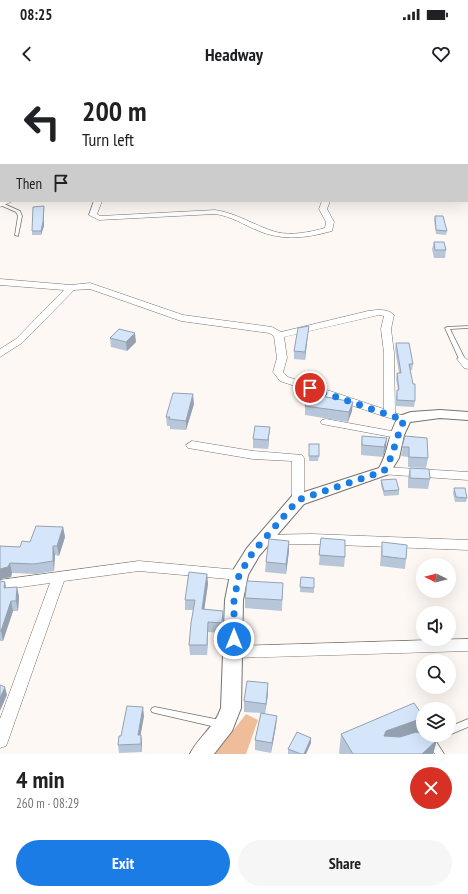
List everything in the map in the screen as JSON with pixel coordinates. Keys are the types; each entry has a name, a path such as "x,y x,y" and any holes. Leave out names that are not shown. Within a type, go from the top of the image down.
{"street":[{"path":"98,202 93,215 99,218 216,212 248,222 269,232 287,235 314,234 329,229 330,222 323,209 326,202"},
{"path":"0,282 71,288 90,286 181,318 272,330 279,335 282,358 278,372 284,379 397,417 440,414 468,416"},
{"path":"0,354 19,341 71,288"},
{"path":"279,335 368,314 380,312 389,315 386,329 397,417 397,435 392,458 384,471"},
{"path":"326,422 397,435"},
{"path":"192,445 253,454 298,458 298,500"},
{"path":"200,754 225,725 231,708 234,652 234,600 239,575 253,552 298,500 384,471 468,476"},
{"path":"263,540 312,539 468,545"},
{"path":"0,585 139,566 239,575"},
{"path":"0,741 58,577"},
{"path":"234,652 468,645"}],"lane":[{"path":"0,204 18,211 20,216 17,235"},
{"path":"465,363 447,328 468,327"},
{"path":"156,710 225,725"},
{"path":"456,728 468,723"},
{"path":"415,744 421,742"},
{"path":"432,742 440,754"}],"shaded area":[{"path":"246,714 258,720 246,754 215,754"}],"building":[{"path":"44,206 41,231 32,231 33,207"},
{"path":"435,216 443,216 447,231 436,230"},
{"path":"434,242 444,242 446,250 435,250"},
{"path":"309,326 305,352 294,351 298,328"},
{"path":"119,329 135,333 126,342 110,338"},
{"path":"396,343 409,343 413,364 409,364 413,384 415,384 415,401 397,400 397,390 399,390 397,373 401,373"},
{"path":"173,393 193,394 186,421 169,419 170,417 166,417"},
{"path":"310,394 353,402 349,412 305,406"},
{"path":"255,426 270,427 268,440 253,439"},
{"path":"362,436 387,438 384,447 362,445"},
{"path":"405,436 427,438 428,458 409,457 409,447 402,447"},
{"path":"309,444 319,444 319,456 309,456"},
{"path":"410,468 429,469 430,479 410,478"},
{"path":"396,479 399,490 384,491 381,480"},
{"path":"454,488 465,488 467,498 456,497"},
{"path":"36,526 63,527 57,546 53,546 53,561 34,564 10,563 8,567 0,569 0,546 20,547 22,541 30,542"},
{"path":"321,538 345,540 345,557 319,555"},
{"path":"269,539 289,541 286,564 266,562"},
{"path":"382,542 407,545 406,559 382,556"},
{"path":"189,572 207,574 202,609 223,611 222,623 208,622 207,645 189,645 195,600 185,600"},
{"path":"301,577 314,578 314,588 300,587"},
{"path":"0,581 5,582 4,588 17,587 16,601 11,601 1,631 0,631"},
{"path":"247,581 283,583 282,600 245,598"},
{"path":"247,681 268,683 266,704 244,701"},
{"path":"0,685 5,687 0,698"},
{"path":"414,703 416,706 416,720 386,731 384,736 400,737 416,732 416,742 435,742 422,754 353,754 341,734"},
{"path":"127,706 143,707 138,735 141,735 141,744 118,745"},
{"path":"261,713 277,716 272,743 255,740"},
{"path":"297,732 311,738 304,754 288,749"}],"route":[{"path":"234,639 234,600 239,575 253,552 298,500 384,471 392,458 397,435 404,420 310,388"}]}
